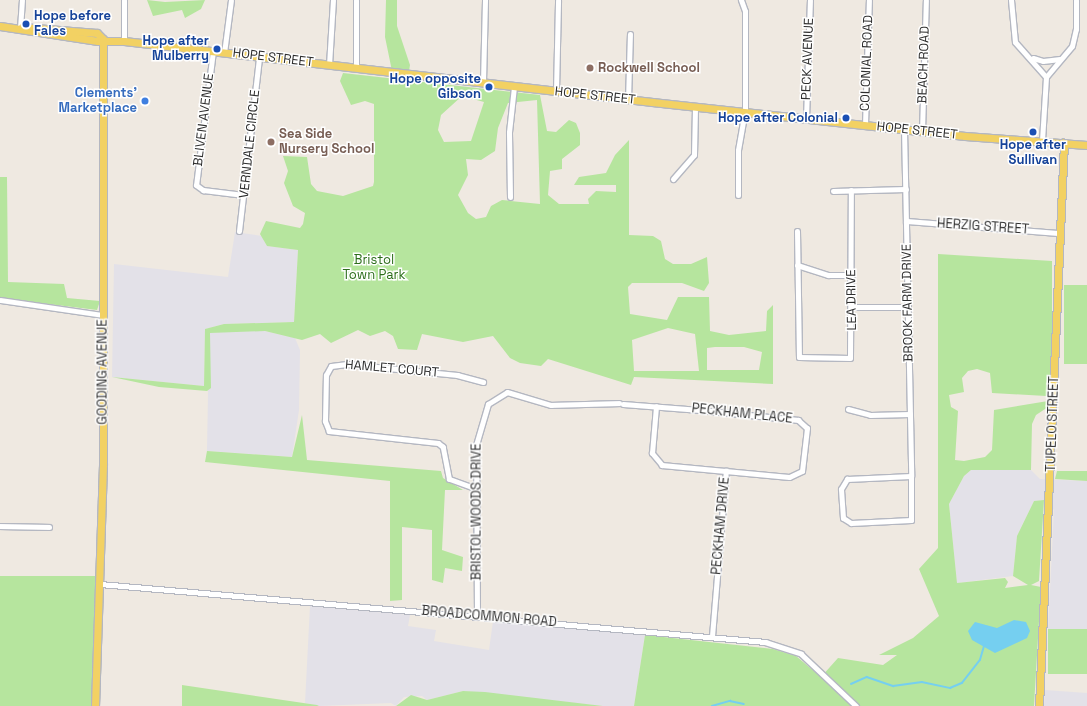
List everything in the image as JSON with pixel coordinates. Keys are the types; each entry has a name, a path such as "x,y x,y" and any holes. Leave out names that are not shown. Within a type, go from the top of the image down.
{"main road":[{"name":"HOPE STREET","path":"0,26 97,33 103,39 628,100 922,131 1087,145"},
{"name":"GOODING AVENUE","path":"95,706 100,584 103,315 103,39"},
{"name":"TUPELO STREET","path":"1039,706 1055,400 1059,233 1064,143"}],"street":[{"path":"20,28 22,0"},
{"path":"124,0 124,41"},
{"path":"224,53 231,0"},
{"path":"329,65 333,0"},
{"path":"356,0 356,68"},
{"path":"483,82 485,0"},
{"path":"556,91 558,0"},
{"path":"738,194 738,150 745,112 745,11 741,0"},
{"name":"PECK AVENUE","path":"806,119 810,0"},
{"name":"COLONIAL ROAD","path":"865,125 869,0"},
{"name":"BEACH ROAD","path":"922,131 926,0"},
{"path":"1011,0 1013,38 1046,77"},
{"path":"1042,141 1046,77 1072,46 1076,33 1076,0"},
{"path":"628,100 630,34"},
{"name":"BLIVEN AVENUE","path":"213,51 198,189 244,195"},
{"name":"VERNDALE CIRCLE","path":"239,231 259,57"},
{"path":"1030,57 1043,61 1062,58"},
{"path":"510,197 509,132 514,87"},
{"path":"673,179 694,155 695,107"},
{"name":"BROOK FARM DRIVE","path":"904,129 911,476 909,520 851,523 842,517 842,487 847,479 911,476"},
{"path":"834,191 906,189"},
{"name":"LEA DRIVE","path":"797,265 800,359 850,358 853,306 851,190"},
{"name":"HERZIG STREET","path":"906,221 1059,233"},
{"path":"797,231 797,265 828,275 852,275"},
{"path":"0,300 103,315"},
{"path":"853,306 908,307"},
{"name":"HAMLET COURT","path":"477,489 449,479 443,446 438,443 329,431 325,421 326,376 330,366 347,364 457,375 483,382"},
{"name":"BRISTOL WOODS DRIVE","path":"477,616 477,489 480,422 488,404 500,394 519,393 553,405 621,403"},
{"name":"PECKHAM PLACE","path":"621,403 798,420 806,425 803,467 798,475 726,471"},
{"name":"PECKHAM DRIVE","path":"656,406 652,448 655,461 662,465 726,471 712,636"},
{"path":"848,408 870,415 910,414"},
{"path":"0,526 49,527"},
{"name":"BROADCOMMON ROAD","path":"100,584 712,636 765,642 793,649 856,706"}],"shaded area":[{"path":"235,232 262,236 267,246 298,250 294,322 224,324 205,329 204,386 112,377 114,264 228,277"},
{"path":"229,331 265,331 295,338 300,350 299,410 292,457 207,451 209,333"},
{"path":"971,470 1031,470 1040,479 1087,481 1087,629 1048,630 1054,510 1045,500 1034,501 1017,536 1013,576 957,583 949,504 964,476"},
{"path":"310,606 410,615 408,626 436,630 434,641 489,650 493,621 645,635 634,706 603,706 463,691 427,700 422,696 404,697 396,706 391,703 319,706 305,703"},
{"path":"1045,690 1087,693 1087,706 1044,706"}],"green space":[{"path":"147,0 165,2 205,0 201,9 185,18 182,10 153,16"},
{"path":"386,0 397,0 397,26 410,65 409,71 392,71 385,37"},
{"name":"Bristol Town Park","path":"343,73 540,95 547,131 556,132 569,120 576,123 580,133 580,145 562,159 562,169 550,171 548,195 559,204 589,204 588,199 596,191 616,192 616,185 574,185 579,177 606,173 615,155 629,140 629,235 653,236 661,241 665,259 673,264 691,264 707,257 709,283 704,291 682,283 632,283 628,287 630,314 667,320 678,297 709,297 710,331 729,335 766,331 767,311 773,305 773,384 634,377 631,385 548,359 541,366 520,363 510,358 493,336 463,342 422,334 417,350 398,349 393,336 385,331 370,336 358,330 331,343 320,334 302,340 265,331 210,333 211,388 207,391 159,387 112,377 204,386 205,329 224,324 294,322 298,250 267,246 260,234 266,221 300,228 303,224 305,213 293,206 284,183 288,171 283,156 307,157 311,184 317,191 343,196 373,186 374,182 374,104 365,101 351,105 340,81","holes":["462,96 484,102 471,141 444,142 438,130 441,115","537,100 540,204 502,200 491,206 486,217 476,219 468,213 458,195 468,175 466,159 481,160 495,151 498,128 508,103","668,328 695,334 699,371 634,371 632,340","744,347 762,352 759,370 707,370 707,348"]},
{"path":"0,177 7,177 8,282 64,284 67,298 100,301 97,310 0,298"},
{"path":"938,254 1052,261 1052,387 1046,396 992,393 990,373 977,369 968,371 962,378 964,392 949,395 951,407 958,411 955,460 964,461 985,457 992,450 994,410 1048,401 1051,405 1036,415 1032,424 1031,470 971,470 964,476 949,504 957,583 1005,578 1008,582 1005,588 1028,585 1013,576 1017,536 1034,501 1044,500 1039,581 1031,585 1041,587 1034,706 634,706 645,635 773,649 796,656 821,677 838,658 883,665 897,655 879,655 913,638 939,616 919,569 938,548"},
{"path":"1064,285 1087,285 1087,364 1064,364"},
{"path":"302,415 307,460 441,471 443,478 463,490 445,490 442,550 463,557 462,571 445,568 443,583 432,580 432,530 402,527 402,600 390,601 390,481 205,462 207,451 292,457"},
{"path":"1057,471 1087,471 1087,481 1055,479"},
{"path":"0,576 96,576 96,706 0,706"},
{"path":"1048,629 1087,629 1087,674 1048,674"},
{"path":"182,685 317,705 319,706 182,706"},
{"path":"463,691 485,692 603,706 396,706 411,695 427,700"}],"water":[{"path":"1014,620 1026,622 1030,631 1027,638 995,653 972,640 968,631 975,622 997,628"}],"waterway":[{"path":"851,684 867,677 893,686 922,682 950,688 962,683 980,660 984,646"},
{"path":"712,706 730,701 744,704"}],"place":[{"name":"Hope before Fales","path":"26,24"},
{"name":"Hope after Mulberry","path":"217,49"},
{"name":"Rockwell School","path":"590,68"},
{"name":"Hope opposite Gibson","path":"489,87"},
{"name":"Clements' Marketplace","path":"145,101"},
{"name":"Hope after Colonial","path":"846,118"},
{"name":"Hope after Sullivan","path":"1033,132"},
{"name":"Sea Side Nursery School","path":"271,142"}]}
